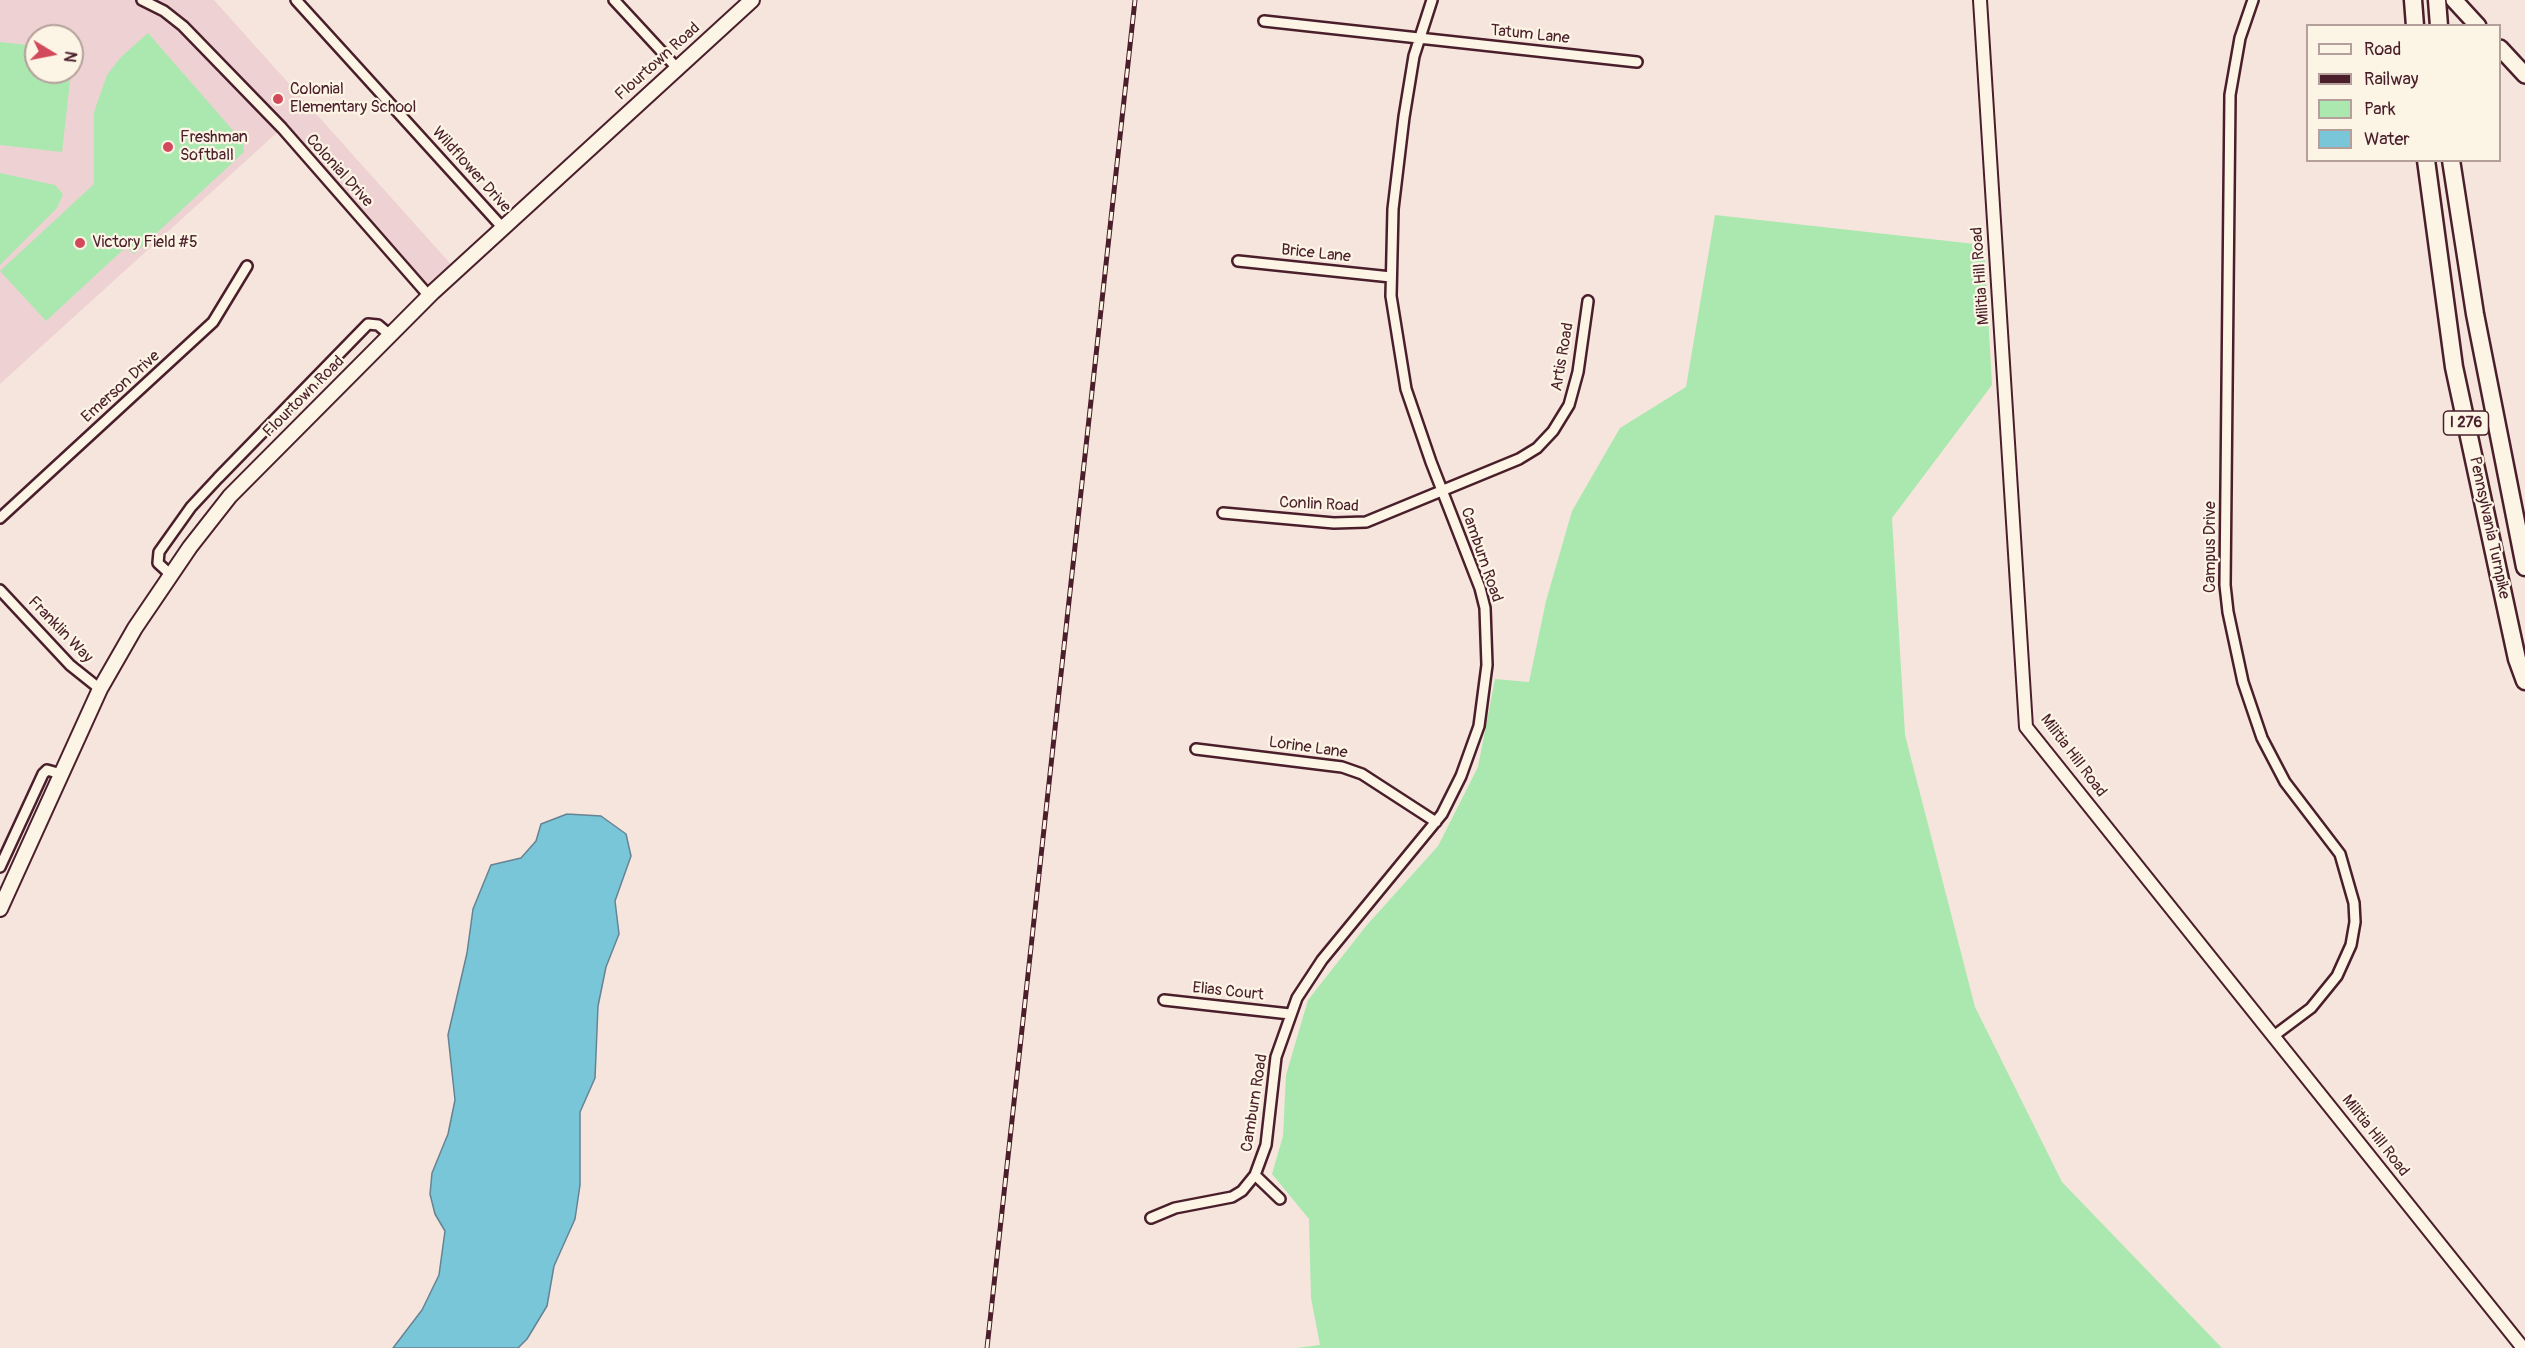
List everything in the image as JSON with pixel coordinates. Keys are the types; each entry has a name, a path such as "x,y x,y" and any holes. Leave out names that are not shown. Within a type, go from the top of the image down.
{"highway":[{"path":"2413,0 2415,24"},
{"path":"2437,1 2439,24"},
{"name":"Pennsylvania Turnpike","path":"2426,162 2454,367 2517,659 2525,681"},
{"name":"Pennsylvania Turnpike","path":"2451,162 2475,315 2525,567"}],"main road":[{"name":"Flourtown Road","path":"0,909 100,690 135,628 230,496 429,296 752,0"},
{"path":"2454,0 2476,24"},
{"path":"2501,50 2525,75"}],"street":[{"name":"Colonial Drive","path":"142,0 164,11 183,26 282,128 429,296"},
{"name":"Wildflower Drive","path":"296,0 502,227"},
{"path":"614,0 676,68"},
{"name":"Camburn Road","path":"1151,1218 1174,1208 1233,1197 1242,1191 1255,1175 1266,1145 1276,1057 1290,1014 1322,960 1436,822 1453,795 1479,726 1487,665 1488,637 1480,588 1406,389 1394,327 1391,277 1393,209 1398,162 1414,56 1432,0"},
{"name":"Militia Hill Road","path":"1980,0 2026,727 2275,1035 2523,1348"},
{"name":"Campus Drive","path":"2253,0 2240,38 2230,95 2225,585 2234,647 2255,722 2285,782 2331,839 2340,855 2352,889 2355,922 2348,955 2331,985 2311,1008 2275,1035"},
{"name":"Tatum Lane","path":"1264,21 1637,62"},
{"name":"Brice Lane","path":"1238,261 1391,277"},
{"name":"Emerson Drive","path":"0,518 213,322 248,266"},
{"name":"Artis Road","path":"1443,492 1505,468 1537,448 1553,431 1566,412 1573,394 1588,301"},
{"path":"171,575 158,563 159,552 204,492 368,324 378,325 390,335"},
{"name":"Conlin Road","path":"1223,513 1357,523 1378,519 1443,492"},
{"name":"Franklin Way","path":"0,590 70,665 100,690"},
{"name":"Lorine Lane","path":"1196,750 1317,762 1354,770 1436,822"},
{"path":"0,867 43,774 47,770 61,774"},
{"name":"Elias Court","path":"1164,1000 1290,1014"},
{"name":"Camburn Road","path":"1255,1175 1280,1199"}],"shaded area":[{"path":"0,0 214,0 457,271 429,296 281,129 0,384"}],"green space":[{"name":"Freshman Softball","path":"148,33 243,142 244,152 134,254 126,247 46,321 0,271 94,184 94,112 107,75 121,57"},
{"path":"0,42 24,45 24,84 70,84 62,152 0,145"},
{"path":"0,173 55,185 63,194 57,208 0,265"},
{"path":"1715,215 1984,245 1992,385 1892,518 1905,735 1975,1007 2062,1182 2222,1348 1296,1348 1320,1345 1311,1298 1309,1219 1272,1174 1283,1136 1286,1075 1308,1000 1366,926 1438,846 1478,767 1495,679 1529,682 1546,601 1572,511 1620,428 1686,387"}],"water":[{"path":"567,814 601,816 626,834 631,856 615,901 619,934 606,967 598,1006 595,1078 580,1112 580,1185 575,1219 554,1266 547,1306 527,1339 518,1348 393,1348 422,1310 439,1275 445,1231 435,1214 430,1194 432,1173 448,1134 455,1100 448,1035 467,953 473,909 491,865 521,858 536,841 541,824"}],"railway":[{"path":"987,1348 1135,0"}],"place":[{"name":"Colonial Elementary School","path":"278,99"},
{"name":"Freshman Softball","path":"168,147"},
{"name":"Victory Field #5","path":"80,243"}]}
